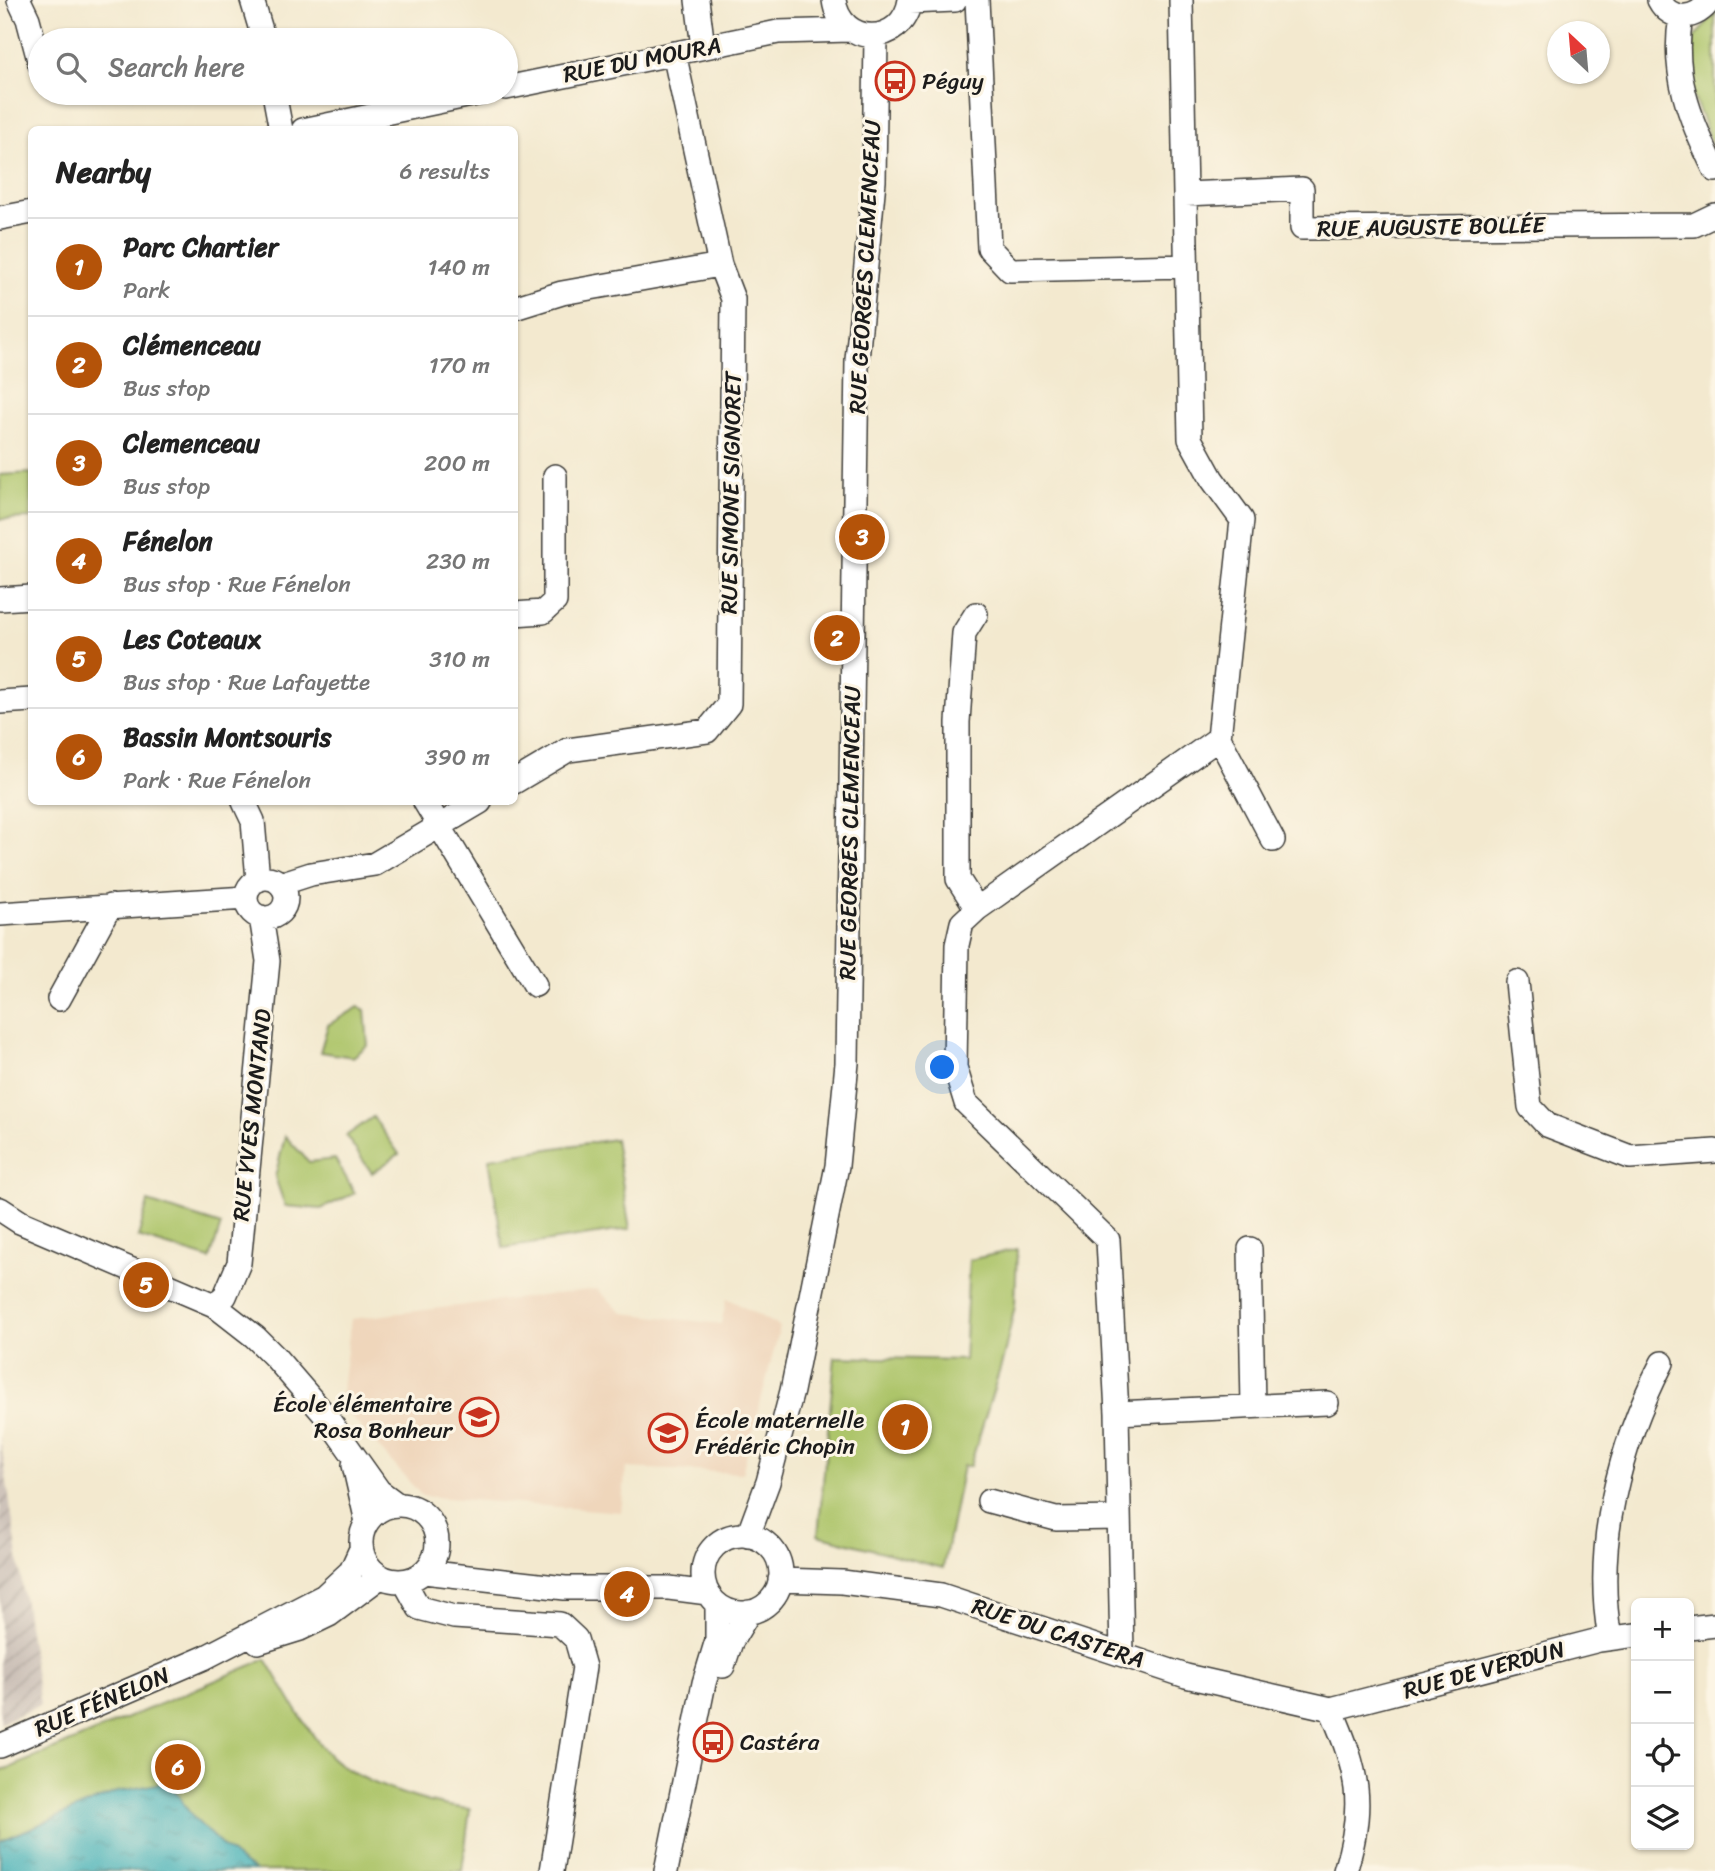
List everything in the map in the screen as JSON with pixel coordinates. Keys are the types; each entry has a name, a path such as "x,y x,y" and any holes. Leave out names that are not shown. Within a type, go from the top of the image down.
{"street":[{"path":"19,0 30,28"},
{"path":"252,0 260,28"},
{"path":"697,0 703,47"},
{"path":"832,0 841,21 850,30"},
{"name":"RUE DU MOURA","path":"778,32 806,20 832,0"},
{"path":"876,36 886,34 902,22 910,1 955,0"},
{"path":"977,0 989,248 1010,270 1186,266"},
{"path":"1181,0 1190,439 1212,479 1242,520 1219,738 1273,840"},
{"path":"1659,0 1667,10 1681,17 1698,13 1710,0"},
{"path":"1681,17 1676,43 1681,89 1692,121 1715,170"},
{"name":"RUE DU MOURA","path":"518,86 778,32 850,30 876,36"},
{"name":"RUE GEORGES CLEMENCEAU","path":"748,1536 768,1482 792,1391 837,1166 847,1063 858,360 874,181 876,36"},
{"name":"RUE SIMONE SIGNORET","path":"518,780 568,750 707,731 729,705 733,299 720,265 674,53"},
{"path":"276,105 280,126"},
{"path":"322,126 423,105"},
{"name":"RUE AUGUSTE BOLLÉE","path":"1185,194 1302,189 1302,228 1694,225 1715,215"},
{"path":"0,218 28,213"},
{"path":"518,307 562,293 720,265"},
{"path":"518,614 543,612 555,601 555,475"},
{"path":"0,599 28,597"},
{"path":"976,614 964,633 958,722 958,879 977,909"},
{"path":"0,702 28,700"},
{"path":"1122,1654 1117,1413 1108,1240 966,1104 955,1067 957,945 962,923 977,909 1219,738"},
{"path":"245,805 253,821 261,887 250,910 261,917 274,917 283,908 286,895 261,887"},
{"path":"427,805 535,985"},
{"path":"0,914 110,906 261,887 311,874 375,864 475,805"},
{"path":"59,999 110,906"},
{"name":"RUE YVES MONTAND","path":"214,1305 225,1296 239,1263 244,1184 268,961 261,917"},
{"path":"1517,982 1530,1107 1547,1125 1630,1157 1715,1151"},
{"path":"0,1209 20,1222 214,1305 275,1357 336,1431 379,1491 398,1505 420,1511 428,1518 438,1542 421,1569 419,1608 454,1617 554,1622 576,1639 584,1667 552,1871"},
{"path":"1250,1249 1253,1406"},
{"path":"1610,1638 1605,1587 1612,1517 1627,1445 1644,1397 1662,1363"},
{"path":"1117,1413 1327,1403"},
{"path":"336,1431 354,1463 367,1522 361,1549 365,1560 380,1577 421,1569 465,1577 565,1588 669,1588 712,1599 727,1610 748,1612 770,1601 780,1580 777,1556 769,1546 748,1536 738,1535 718,1543 706,1558 703,1570 712,1599 717,1640 701,1697 667,1871"},
{"path":"989,1501 1056,1519 1119,1518"},
{"path":"367,1522 375,1513 398,1505"},
{"name":"RUE FÉNELON","path":"0,1746 204,1658 324,1596 351,1571 361,1549"},
{"path":"669,1588 703,1570"},
{"name":"RUE FÉNELON","path":"204,1658 300,1629 329,1615 380,1577"},
{"name":"RUE DU CASTERA","path":"780,1580 842,1583 941,1595 1186,1676 1332,1709"},
{"path":"678,1871 717,1686 731,1643 748,1612"},
{"path":"1694,1627 1715,1625"},
{"name":"RUE DE VERDUN","path":"1332,1709 1610,1638 1631,1636"},
{"path":"1332,1709 1346,1742 1359,1796 1357,1834 1345,1871"}],"shaded area":[{"path":"597,1289 623,1313 721,1324 727,1298 780,1327 742,1473 626,1468 621,1512 422,1496 340,1404 351,1319"},
{"path":"0,1436 40,1705 0,1723"}],"green space":[{"path":"1715,13 1715,151 1690,88 1694,38"},
{"path":"28,473 28,518 0,519 0,475"},
{"path":"359,1007 365,1010 368,1045 353,1057 320,1052 328,1025"},
{"path":"373,1117 399,1154 372,1173 346,1136"},
{"path":"285,1136 309,1162 335,1159 355,1193 321,1209 285,1206 275,1177"},
{"path":"615,1139 630,1229 503,1248 489,1158"},
{"path":"148,1202 221,1225 210,1259 138,1237"},
{"path":"1017,1249 1015,1306 1003,1359 970,1466 963,1466 943,1568 818,1535 835,1357 964,1360 969,1260"},
{"path":"266,1659 310,1731 339,1764 394,1791 435,1803 470,1809 462,1871 0,1871 0,1772"}],"water":[{"path":"162,1783 173,1789 191,1814 216,1840 255,1871 0,1871 0,1841 116,1792"}],"place":[{"name":"Péguy","path":"895,81"},
{"name":"Clemenceau","path":"862,537"},
{"name":"Clémenceau","path":"837,638"},
{"name":"Les Coteaux","path":"146,1285"},
{"name":"École élémentaire Rosa Bonheur","path":"479,1417"},
{"name":"Parc Chartier","path":"905,1427"},
{"name":"École maternelle Frédéric Chopin","path":"668,1433"},
{"name":"Fénelon","path":"627,1594"},
{"name":"Castéra","path":"713,1742"},
{"name":"Bassin Montsouris","path":"178,1767"}]}
